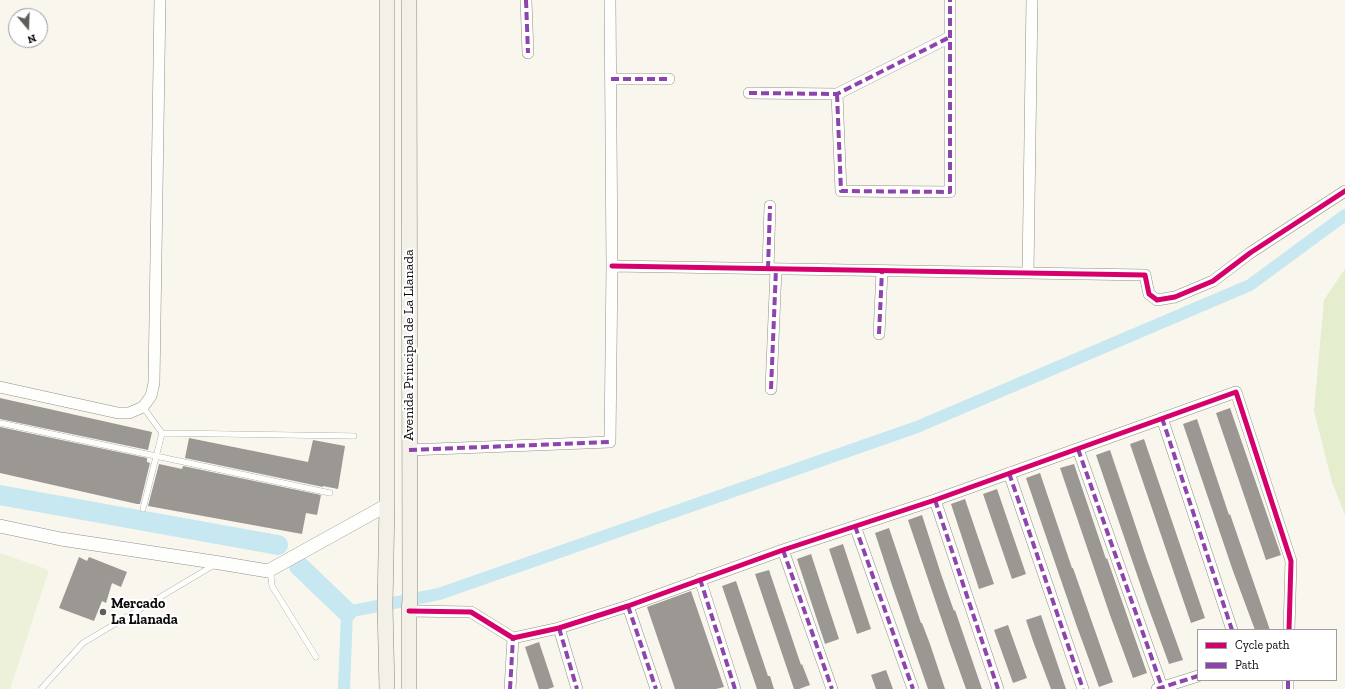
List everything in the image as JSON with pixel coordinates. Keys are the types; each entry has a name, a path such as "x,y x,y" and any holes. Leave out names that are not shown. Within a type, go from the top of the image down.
{"main road":[{"name":"Avenida Principal de La Llanada","path":"386,689 384,605 387,505 387,0"},
{"name":"Avenida Principal de La Llanada","path":"409,0 409,689"},
{"path":"387,505 400,497 409,483"},
{"path":"387,505 399,507 409,519"}],"street":[{"path":"0,387 118,413 129,414 143,407 152,396 154,383 160,0"},
{"path":"526,0 528,52"},
{"path":"409,450 610,442 612,266 610,0"},
{"path":"837,94 841,191 950,192 950,0"},
{"path":"1028,273 1032,0"},
{"path":"749,93 837,94 950,37"},
{"path":"611,79 669,79"},
{"path":"612,266 1144,275 1149,294 1157,300 1175,297 1213,281 1250,253 1345,191"},
{"path":"770,206 772,269 771,389"},
{"path":"879,334 882,271"},
{"path":"409,611 471,612 513,638 559,628 628,606 700,579 935,500 1236,392 1291,561 1289,629"},
{"path":"1162,418 1232,629"},
{"path":"1078,448 1159,688 1197,676"},
{"path":"1009,473 1083,689"},
{"path":"935,500 998,689"},
{"path":"0,526 61,539 220,562 268,571 387,505"},
{"path":"855,526 913,689"},
{"path":"784,550 832,689"},
{"path":"700,579 735,689"},
{"path":"628,606 656,689"},
{"path":"559,628 577,689"},
{"path":"510,689 513,638"}],"lane":[{"path":"143,407 162,434 143,509"},
{"path":"0,423 330,493"},
{"path":"162,434 354,436"},
{"path":"41,689 83,643 220,562"},
{"path":"268,571 271,576 272,586 316,657"}],"green space":[{"path":"1345,269 1345,515 1332,482 1314,411 1324,300"},
{"path":"0,553 49,570 10,689 0,689"}],"building":[{"path":"0,398 152,432 148,450 0,419"},
{"path":"1230,408 1281,555 1266,560 1216,413"},
{"path":"1197,419 1270,629 1255,629 1233,571 1183,424"},
{"path":"0,427 147,458 147,462 150,463 140,504 0,473"},
{"path":"189,438 308,462 313,440 345,446 338,489 185,458"},
{"path":"1144,439 1205,618 1191,623 1130,444"},
{"path":"1110,450 1183,660 1169,664 1146,601 1096,455"},
{"path":"159,464 182,469 183,466 321,495 317,515 306,513 302,534 148,506"},
{"path":"1074,464 1147,673 1133,678 1060,468"},
{"path":"1040,473 1113,682 1099,687 1026,478"},
{"path":"997,489 1026,574 1012,579 983,494"},
{"path":"965,499 994,584 979,589 951,504"},
{"path":"922,515 941,574 982,689 966,689 950,644 908,520"},
{"path":"889,528 945,689 928,689 875,533"},
{"path":"843,544 871,629 857,634 829,549"},
{"path":"811,554 839,639 825,644 797,559"},
{"path":"79,557 87,561 89,557 127,572 121,587 112,583 106,603 102,601 94,621 59,608"},
{"path":"769,570 801,665 802,664 810,685 799,689 794,689 755,574"},
{"path":"736,581 768,676 770,676 774,689 757,689 722,586"},
{"path":"691,591 724,687 716,689 675,689 647,607"},
{"path":"1041,615 1066,689 1051,689 1033,641 1026,620"},
{"path":"1008,625 1027,678 1013,683 994,630"},
{"path":"539,642 554,687 548,689 539,689 525,647"},
{"path":"886,670 893,689 876,689 871,675"}],"waterway":[{"path":"344,689 347,612 439,594 917,427 1250,285 1345,215"},
{"path":"0,495 278,545"},
{"path":"299,566 347,612"}],"marked path":[{"path":"526,0 528,53"},
{"path":"837,94 841,191 950,192 950,0"},
{"path":"749,93 837,94 950,37"},
{"path":"611,79 669,79"},
{"path":"768,269 770,206"},
{"path":"771,389 776,269"},
{"path":"879,334 882,271"},
{"path":"1162,418 1232,629"},
{"path":"409,450 610,442"},
{"path":"1078,449 1162,687"},
{"path":"1009,473 1083,689"},
{"path":"935,500 998,689"},
{"path":"855,526 913,689"},
{"path":"783,550 832,689"},
{"path":"700,579 735,689"},
{"path":"628,606 656,689"},
{"path":"559,628 577,689"},
{"path":"510,689 513,638"},
{"path":"1157,689 1197,676"},
{"path":"1288,681 1288,689"}],"cycle path":[{"path":"612,266 1145,275 1149,294 1157,300 1175,297 1213,281 1250,253 1345,191"},
{"path":"409,611 471,612 513,638 559,628 628,606 783,550 935,500 1236,392 1291,561 1289,629"}],"place":[{"name":"Mercado La Llanada","path":"103,612"}]}
